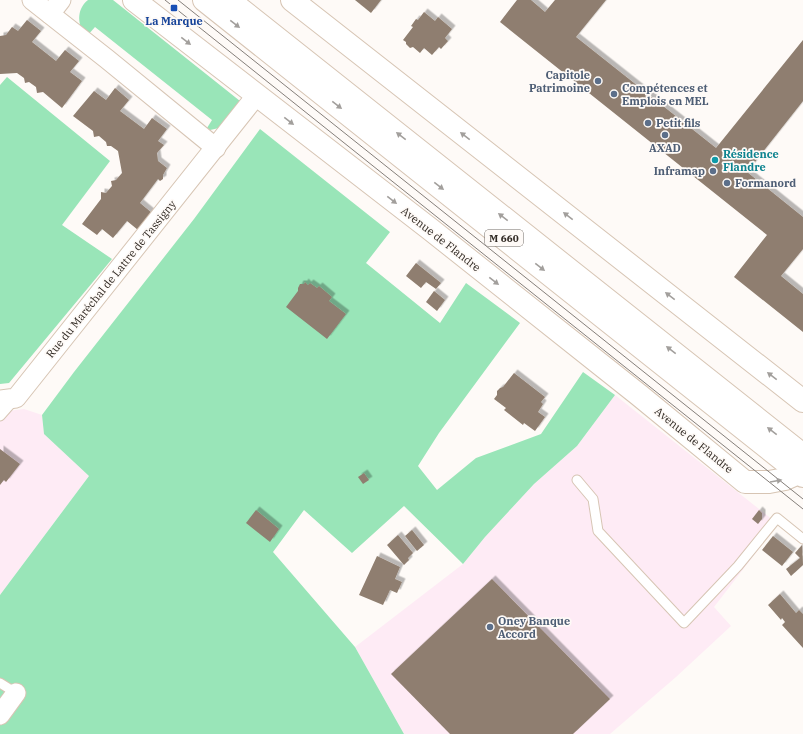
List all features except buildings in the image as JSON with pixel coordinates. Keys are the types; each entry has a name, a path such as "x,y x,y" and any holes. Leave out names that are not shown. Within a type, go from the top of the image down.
{"street":[{"path":"32,0 56,7 216,148"},
{"name":"Avenue de Flandre","path":"134,0 442,239 639,395 745,482 774,482 786,479 802,468"},
{"name":"M 660","path":"204,0 802,468"},
{"name":"M 660","path":"229,0 802,468"},
{"path":"292,0 803,401"},
{"name":"Rue du Maréchal de Lattre de Tassigny","path":"8,399 216,148 256,96"},
{"path":"0,715 8,688"}],"lane":[{"path":"0,416 8,399"},
{"path":"577,480 593,499 598,531 684,624 738,566 777,518 803,539"}],"shaded area":[{"path":"615,395 778,524 714,607 731,626 676,677 610,734 404,734 355,647 463,564 485,537 534,484 577,446"},
{"path":"24,409 42,415 44,434 89,476 0,595 0,412"}],"green space":[{"path":"88,0 113,0 240,101 219,128 210,130 207,128 212,120 95,27 87,36 81,28 79,18 81,8"},
{"path":"7,77 110,161 62,225 112,259 9,383 0,384 0,85"},
{"path":"260,129 390,232 366,263 440,323 466,283 520,323 439,433 418,466 437,490 476,458 541,434 583,372 615,395 577,446 534,484 485,537 463,564 404,506 352,553 304,510 273,552 355,647 404,734 0,734 0,595 89,476 44,434 42,415 194,219"}],"tram line":[{"path":"165,0 803,509"},
{"path":"178,0 803,499"}],"place":[{"name":"La Marque","path":"174,8"},
{"name":"Capitole Patrimoine","path":"598,81"},
{"name":"Compétences et Emplois en MEL","path":"614,94"},
{"name":"Petit fils","path":"648,123"},
{"name":"AXAD","path":"665,135"},
{"name":"Résidence Flandre","path":"715,160"},
{"name":"Inframap","path":"713,171"},
{"name":"Formanord","path":"727,183"},
{"name":"Oney Banque Accord","path":"490,627"}]}
